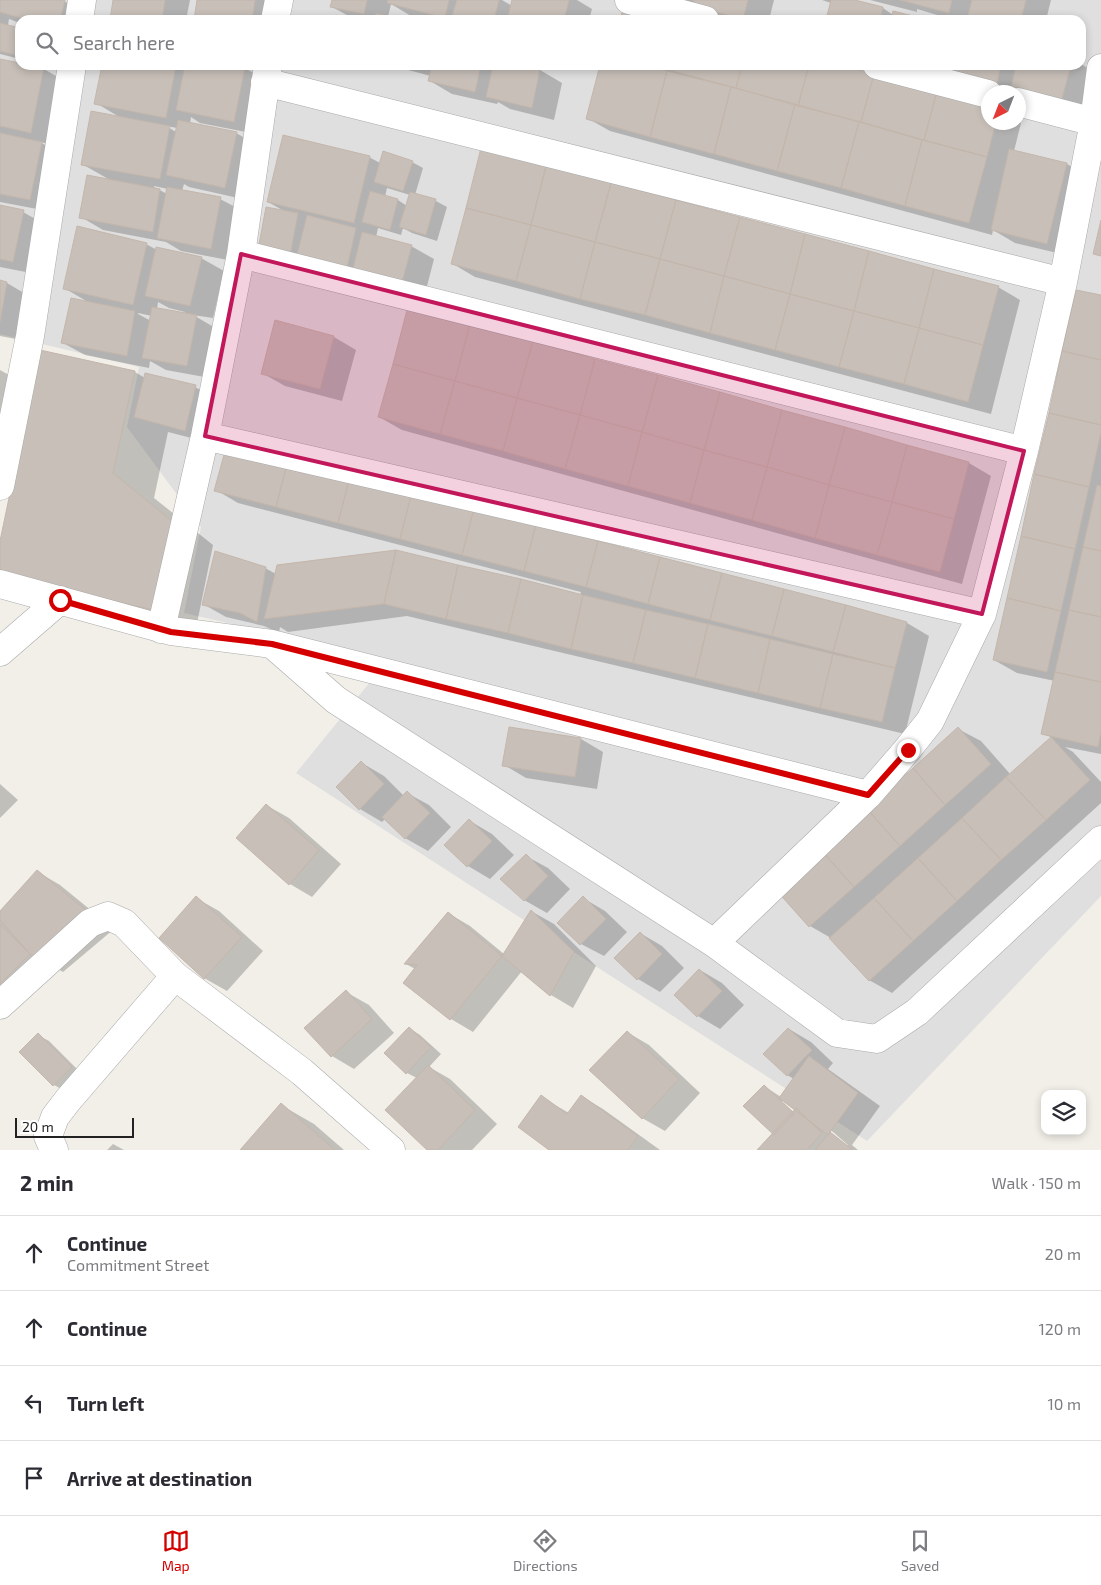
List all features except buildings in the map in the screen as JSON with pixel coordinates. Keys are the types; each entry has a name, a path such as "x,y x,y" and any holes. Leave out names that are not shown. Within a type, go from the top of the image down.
{"street":[{"path":"80,15 82,0"},
{"path":"276,15 279,0"},
{"path":"629,0 686,15"},
{"path":"714,943 868,795 908,750 930,721 982,614 1024,451 1063,282 1094,122 1101,68"},
{"path":"0,486 30,336 71,70"},
{"path":"896,70 981,92"},
{"path":"161,629 205,436 241,254 267,73 1063,282"},
{"path":"1026,104 1094,122"},
{"path":"241,254 1024,451"},
{"path":"205,436 982,614"},
{"path":"0,584 171,632 272,644 868,795"},
{"path":"0,652 60,600"},
{"path":"272,644 336,700 714,943 837,1034 877,1039 917,1012 1101,840"},
{"path":"0,1005 90,923 108,916 124,923 175,976 302,1072 392,1150"},
{"path":"54,1150 48,1136 55,1117 175,976"}],"highlighted area":[{"path":"241,254 1024,451 982,614 205,436"}],"shaded area":[{"path":"0,0 1101,0 1101,896 867,1141 296,773 388,660 184,613 201,527 127,427 139,367 0,334"}],"route":[{"path":"60,600 171,632 272,644 868,795 908,750"}]}
